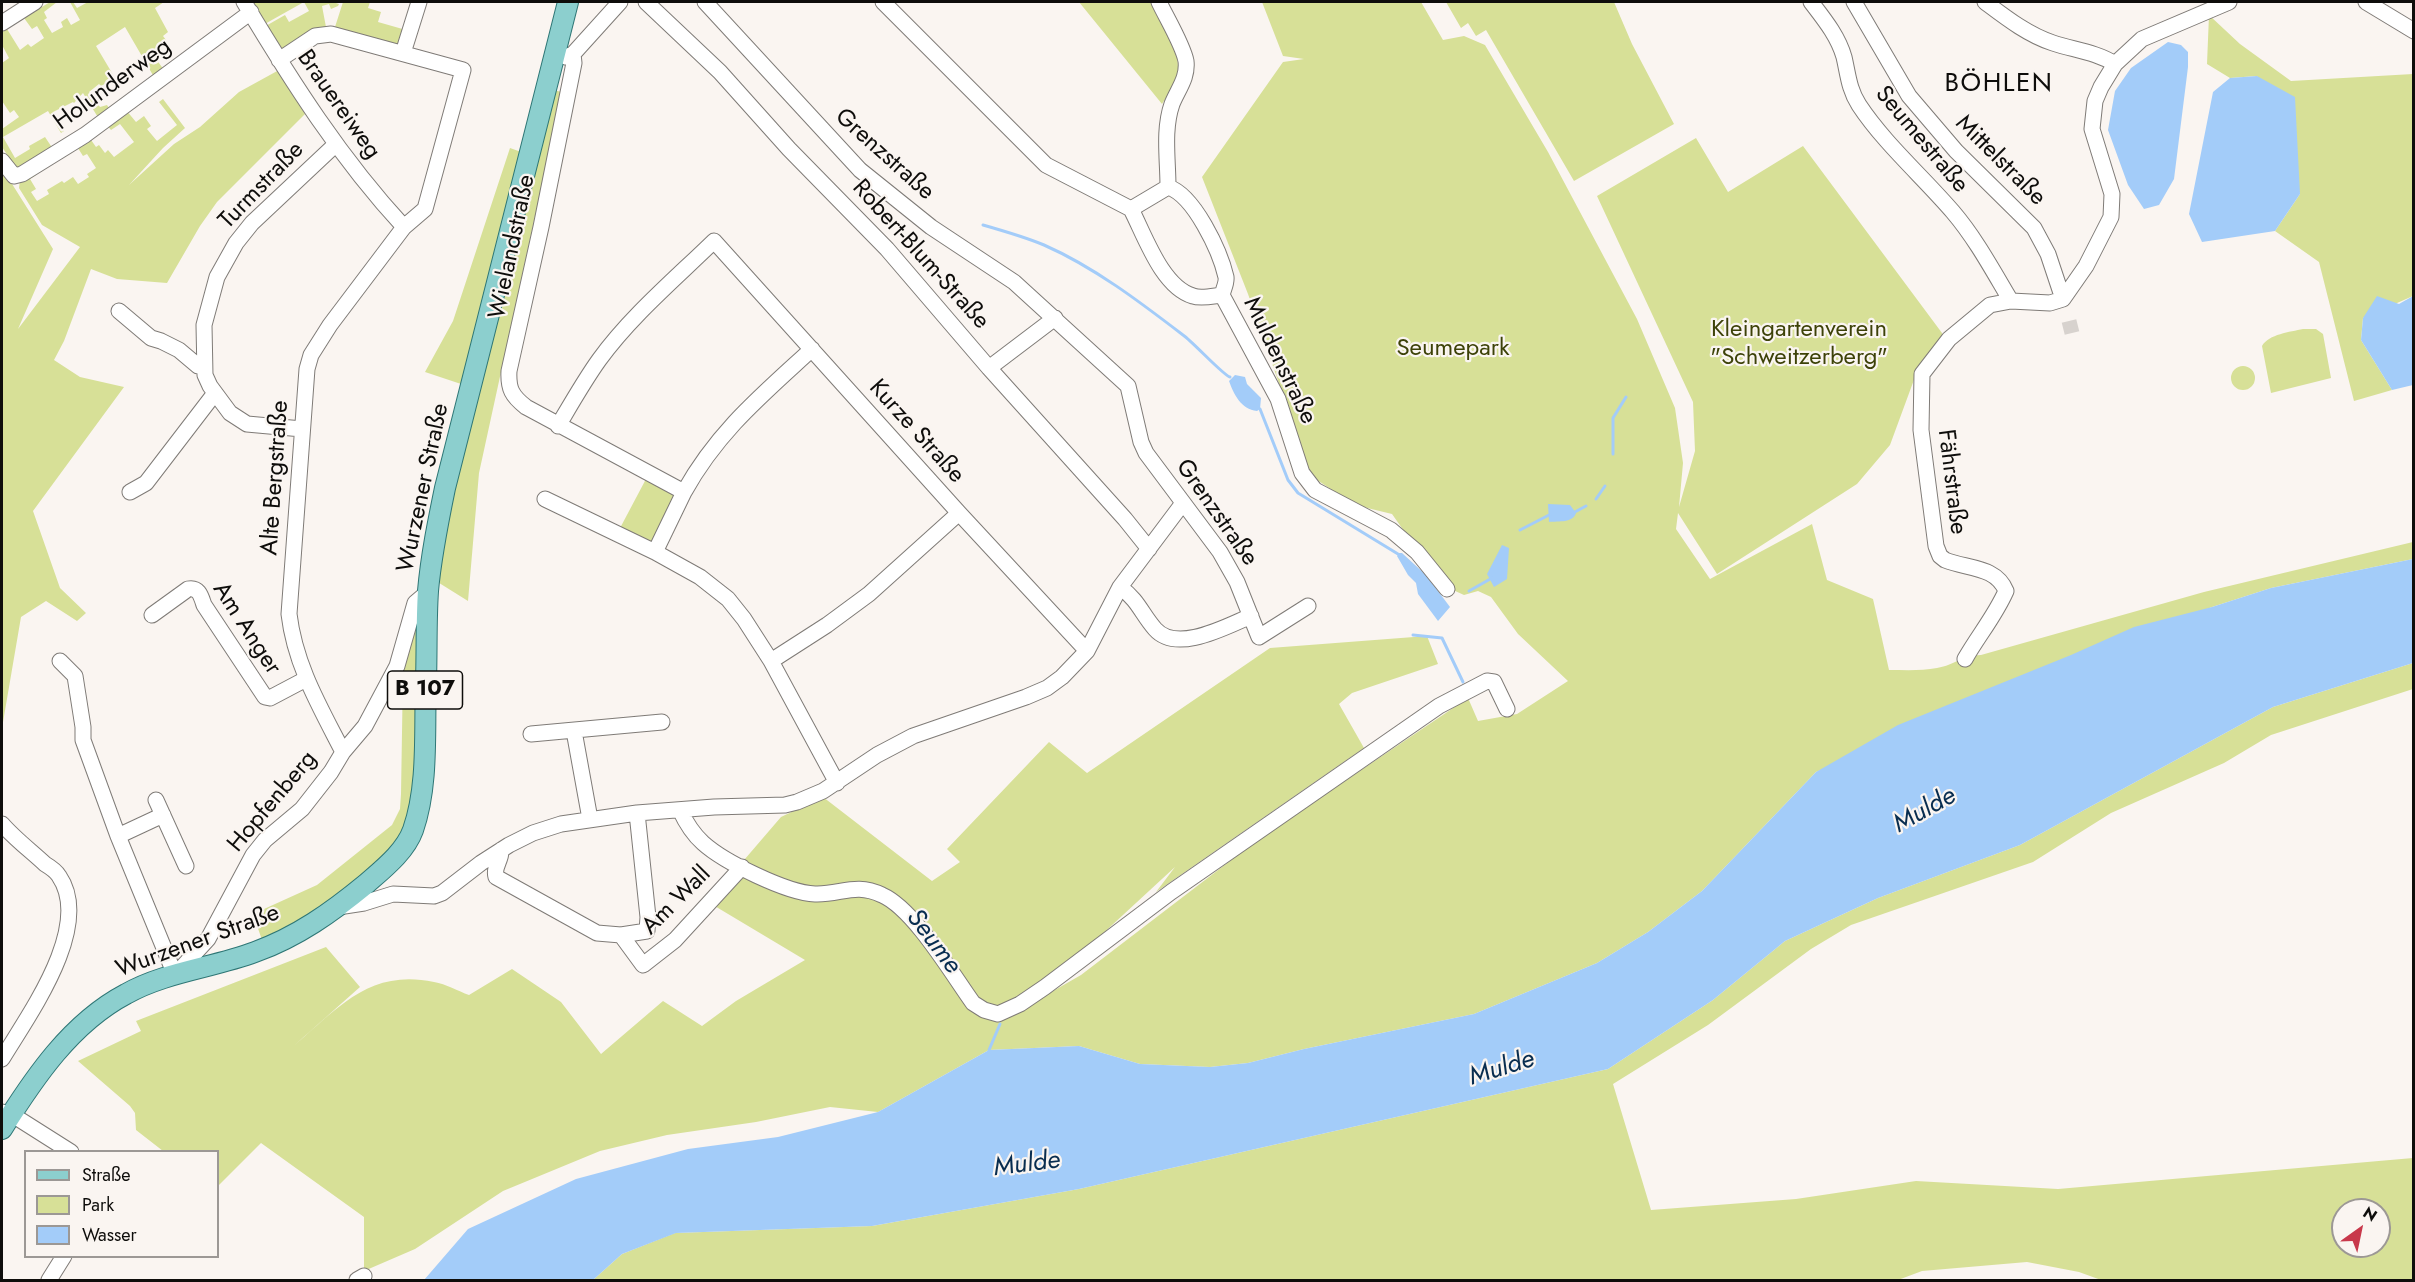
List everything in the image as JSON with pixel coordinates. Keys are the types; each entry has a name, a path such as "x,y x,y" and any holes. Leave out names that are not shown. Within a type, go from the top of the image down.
{"main road":[{"name":"Wurzener Straße","path":"5,1118 55,1054 87,1020 125,994 145,985 232,959 284,940 338,907 386,866 401,849 412,831 421,794 428,592 434,544 446,488 564,55 568,2"}],"street":[{"path":"2,23 35,2"},
{"path":"279,60 315,36 324,33 403,52 419,2"},
{"path":"564,55 620,2"},
{"name":"Robert-Blum-Straße","path":"646,2 720,72 789,149 887,249 1149,549"},
{"name":"Grenzstraße","path":"705,2 867,176 931,227 998,269 1128,386 1141,442 1146,453 1220,552 1237,582 1259,637 1308,606"},
{"path":"883,2 1046,165 1131,209 1168,187 1166,122 1186,73 1185,60 1159,2"},
{"name":"Seumestraße","path":"1811,2 1836,39 1843,56 1850,88 1858,103 1955,214 1977,244 2011,301"},
{"name":"Mittelstraße","path":"1854,2 1909,96 1956,151 2034,228 2048,254 2064,298"},
{"path":"1984,2 2018,25 2050,42 2099,56 2115,64"},
{"path":"2011,301 2050,303 2064,298 2086,266 2111,217 2112,195 2092,129 2092,115 2098,94 2115,64 2142,39 2229,2"},
{"path":"2366,2 2414,31"},
{"name":"Brauereiweg","path":"247,7 335,145 376,197 404,227"},
{"name":"Holunderweg","path":"2,161 14,176 22,174 99,126 247,7"},
{"name":"Alte Bergstraße","path":"343,752 296,654 289,614 307,369 311,355 325,332 404,227 425,209 463,70 403,52"},
{"name":"Wielandstraße","path":"564,55 574,63 509,371 508,385 514,397 558,426 684,492"},
{"name":"Turmstraße","path":"302,429 247,424 230,413 214,393 205,375 203,367 204,325 217,277 229,253 252,223 335,145"},
{"name":"Muldenstraße","path":"1168,187 1177,190 1204,223 1227,279 1222,295 1278,399 1302,473 1315,490 1390,530 1417,552 1447,589"},
{"name":"Muldenstraße","path":"1131,209 1167,278 1178,288 1195,297 1222,295"},
{"name":"Kurze Straße","path":"558,426 599,360 614,342 657,296 714,241 959,513 1087,651"},
{"name":"Fährstraße","path":"1965,659 1999,607 2006,591 1998,577 1990,572 1945,560 1940,556 1936,546 1921,430 1922,374 1949,339 1976,316 1990,305 2011,301"},
{"path":"119,311 151,338 161,341 203,367"},
{"path":"989,368 1055,318"},
{"path":"655,552 699,465 736,419 812,349"},
{"path":"130,492 146,483 214,393"},
{"path":"545,499 655,552 720,591 740,614 771,662 837,783"},
{"path":"338,907 364,903 393,894 434,896 442,893 501,850 533,833 561,825 637,813 785,805 808,798 837,783 877,755 913,736 1026,698 1047,688 1062,677 1087,651 1120,587 1183,503"},
{"path":"771,662 827,625 868,594 959,513"},
{"path":"1120,587 1134,597 1156,630 1172,637 1188,640 1251,616"},
{"name":"Am Anger","path":"152,615 188,589 194,588 265,697 270,698 306,679"},
{"name":"Hopfenberg","path":"176,975 208,939 253,855 265,840 302,809 376,710 397,666 415,603 428,592"},
{"path":"60,661 75,676 83,740 118,836 176,975"},
{"path":"680,810 688,826 704,844 725,859 803,893 818,894 853,888 883,895 901,907 973,1003 984,1010 998,1014 1045,987 1181,886 1439,706 1487,681 1494,682 1498,687 1507,709"},
{"path":"531,734 662,722"},
{"path":"574,731 590,819"},
{"path":"156,800 186,866"},
{"name":"Am Wall","path":"501,850 495,874 499,879 597,933 621,935 647,931 648,918 637,813"},
{"path":"118,836 163,815"},
{"path":"2,824 59,876 67,900 68,916 62,951 51,978 2,1059"},
{"name":"Am Wall","path":"621,935 643,965 675,940 742,867"},
{"path":"5,1118 67,1150"},
{"path":"49,1281 63,1258"}],"green space":[{"path":"50,2 57,2 44,12 47,18 44,20 52,33 63,27 61,22 67,18 71,25 80,20 70,2 73,2 77,8 88,2 164,2 155,8 168,32 163,36 166,40 151,52 164,70 154,77 125,27 96,46 115,78 101,86 99,84 89,92 100,107 107,105 110,110 99,119 83,93 74,103 53,112 64,131 61,133 48,111 3,137 15,158 30,149 29,146 45,137 53,149 25,167 16,168 2,147 2,129 19,117 14,110 10,113 2,101 2,63 9,58 2,45 2,32 7,29 20,50 28,44 31,47 44,38 37,26 32,29 24,18"},
{"path":"249,2 304,2 263,25"},
{"path":"304,2 339,4 331,9 329,4 322,6 326,27 321,27 285,50 277,47 264,27 285,15 289,22 309,11"},
{"path":"343,2 370,2 368,8 381,12 378,22 406,30 403,41 394,46 335,27"},
{"path":"1079,2 1151,2 1172,41 1178,62 1175,83 1162,104"},
{"path":"1262,2 1421,2 1443,40 1464,36 1485,45 1548,152 1637,319 1675,408 1683,463 1679,507 1695,451 1693,402 1597,196 1696,138 1728,192 1803,146 1942,333 1943,340 1915,377 1890,445 1857,484 1717,574 1678,513 1676,529 1710,579 1812,524 1827,580 1873,599 1889,670 1943,667 1968,657 2204,592 2413,542 2413,559 2271,588 2212,607 1816,772 1702,891 1648,932 1597,963 1474,1014 1304,1049 1248,1063 1210,1067 1140,1064 1079,1046 989,1050 878,1112 830,1107 756,1122 667,1135 600,1151 503,1191 415,1249 364,1271 364,1217 261,1143 219,1185 219,1150 162,1150 136,1130 135,1113 130,1106 78,1061 141,1031 136,1021 326,947 360,987 289,1050 338,1008 371,987 390,981 410,979 438,983 469,995 512,969 561,1002 601,1054 663,1001 702,1026 736,1001 805,960 708,902 781,817 823,797 932,881 960,862 947,849 1049,742 1087,773 1270,648 1427,636 1438,664 1352,693 1339,704 1364,748 1156,892 1175,867 1020,1010 1081,975 1256,841 1468,698 1478,721 1517,714 1568,681 1518,634 1491,597 1478,591 1464,595 1442,585 1392,514 1355,505 1311,476 1248,294 1202,177 1283,62 1304,59 1283,56"},
{"path":"1446,2 1614,2 1632,44 1674,124 1574,181 1486,30 1476,36 1468,23 1461,28"},
{"path":"2209,15 2240,44 2291,81 2413,74 2413,296 2363,318 2361,340 2392,390 2354,401 2319,262 2275,231 2300,194 2257,76 2230,78 2207,64"},
{"path":"279,70 305,114 217,202 200,226 167,283 117,279 91,269 64,341 54,360 80,377 124,387 33,511 60,588 86,613 77,621 46,601 21,617 2,728 2,168 53,249 18,329 80,247 42,225 19,188 20,180 34,171 36,175 30,179 36,189 31,192 37,201 49,194 47,190 62,181 64,183 73,177 78,184 89,177 87,174 96,168 87,154 83,156 76,145 89,137 96,147 99,145 105,153 108,150 114,157 134,142 120,124 111,130 106,124 126,110 136,122 144,116 151,126 147,129 157,141 177,125 159,102 163,99 185,128 129,185 174,144 200,127 239,92"},
{"path":"553,90 562,92 479,473 468,601 436,581 440,544"},
{"path":"510,148 524,153 461,384 425,372 453,321"},
{"path":"2303,329 2316,329 2323,334 2331,378 2271,393 2262,346 2275,336"},
{"path":"2243,366 2252,369 2255,378 2252,387 2243,390 2234,387 2231,378 2234,369"},
{"path":"646,479 674,495 675,498 652,542 646,543 619,530"},
{"path":"417,619 415,794 412,814 397,845 336,901 281,934 262,940 253,914 317,885 392,825 400,809 403,671"},
{"path":"2413,663 2413,689 2271,735 2224,763 2111,813 2033,862 1851,925 1811,949 1708,1025 1613,1084 1651,1210 1796,1199 1916,1181 2058,1189 2413,1158 2413,1280 2101,1280 2079,1272 2027,1262 1922,1271 1898,1280 593,1280 622,1254 675,1233 872,1226 1079,1189 1608,1069 1713,1000 1785,941 1878,898 2020,845 2273,707"}],"water":[{"path":"2168,42 2181,45 2188,52 2174,179 2159,205 2144,209 2128,185 2108,130 2115,91 2131,68"},
{"path":"2257,76 2295,97 2300,194 2275,231 2202,242 2189,214 2213,92 2230,78"},
{"path":"2377,296 2399,304 2413,296 2413,385 2392,390 2361,340 2363,318"},
{"path":"1235,375 1245,377 1247,384 1261,398 1260,409 1251,410 1239,400 1229,381"},
{"path":"1548,504 1570,505 1576,513 1569,520 1549,522"},
{"path":"1502,545 1509,548 1507,579 1494,587 1487,574"},
{"path":"1402,553 1426,575 1450,607 1438,621 1418,594 1416,583 1408,575 1397,556"},
{"name":"Mulde","path":"2413,559 2413,663 2273,707 2020,845 1878,898 1785,941 1713,1000 1608,1069 1079,1189 872,1226 676,1233 622,1254 593,1280 424,1280 468,1229 576,1179 688,1149 778,1137 878,1112 989,1050 1079,1046 1140,1064 1210,1067 1248,1063 1304,1049 1474,1014 1597,963 1648,932 1702,891 1816,772 1898,725 2134,627 2212,607 2271,588"}],"waterway":[{"path":"983,225 1044,245 1099,274 1183,335 1230,377"},
{"path":"1613,454 1613,418 1626,397"},
{"path":"1260,409 1288,480 1298,493 1398,554"},
{"path":"1596,499 1605,486"},
{"path":"1573,513 1586,506"},
{"path":"1520,530 1551,514"},
{"path":"1469,591 1492,578"},
{"path":"1413,635 1442,638 1463,682"},
{"name":"Seume","path":"989,1050 1000,1024"}],"tunnel":[{"path":"2069,321 2072,333"}],"district":[{"name":"BÖHLEN","path":"1999,85"}],"park label":[{"name":"Kleingartenverein \"Schweitzerberg\"","path":"1799,344"},
{"name":"Seumepark","path":"1453,349"}]}
